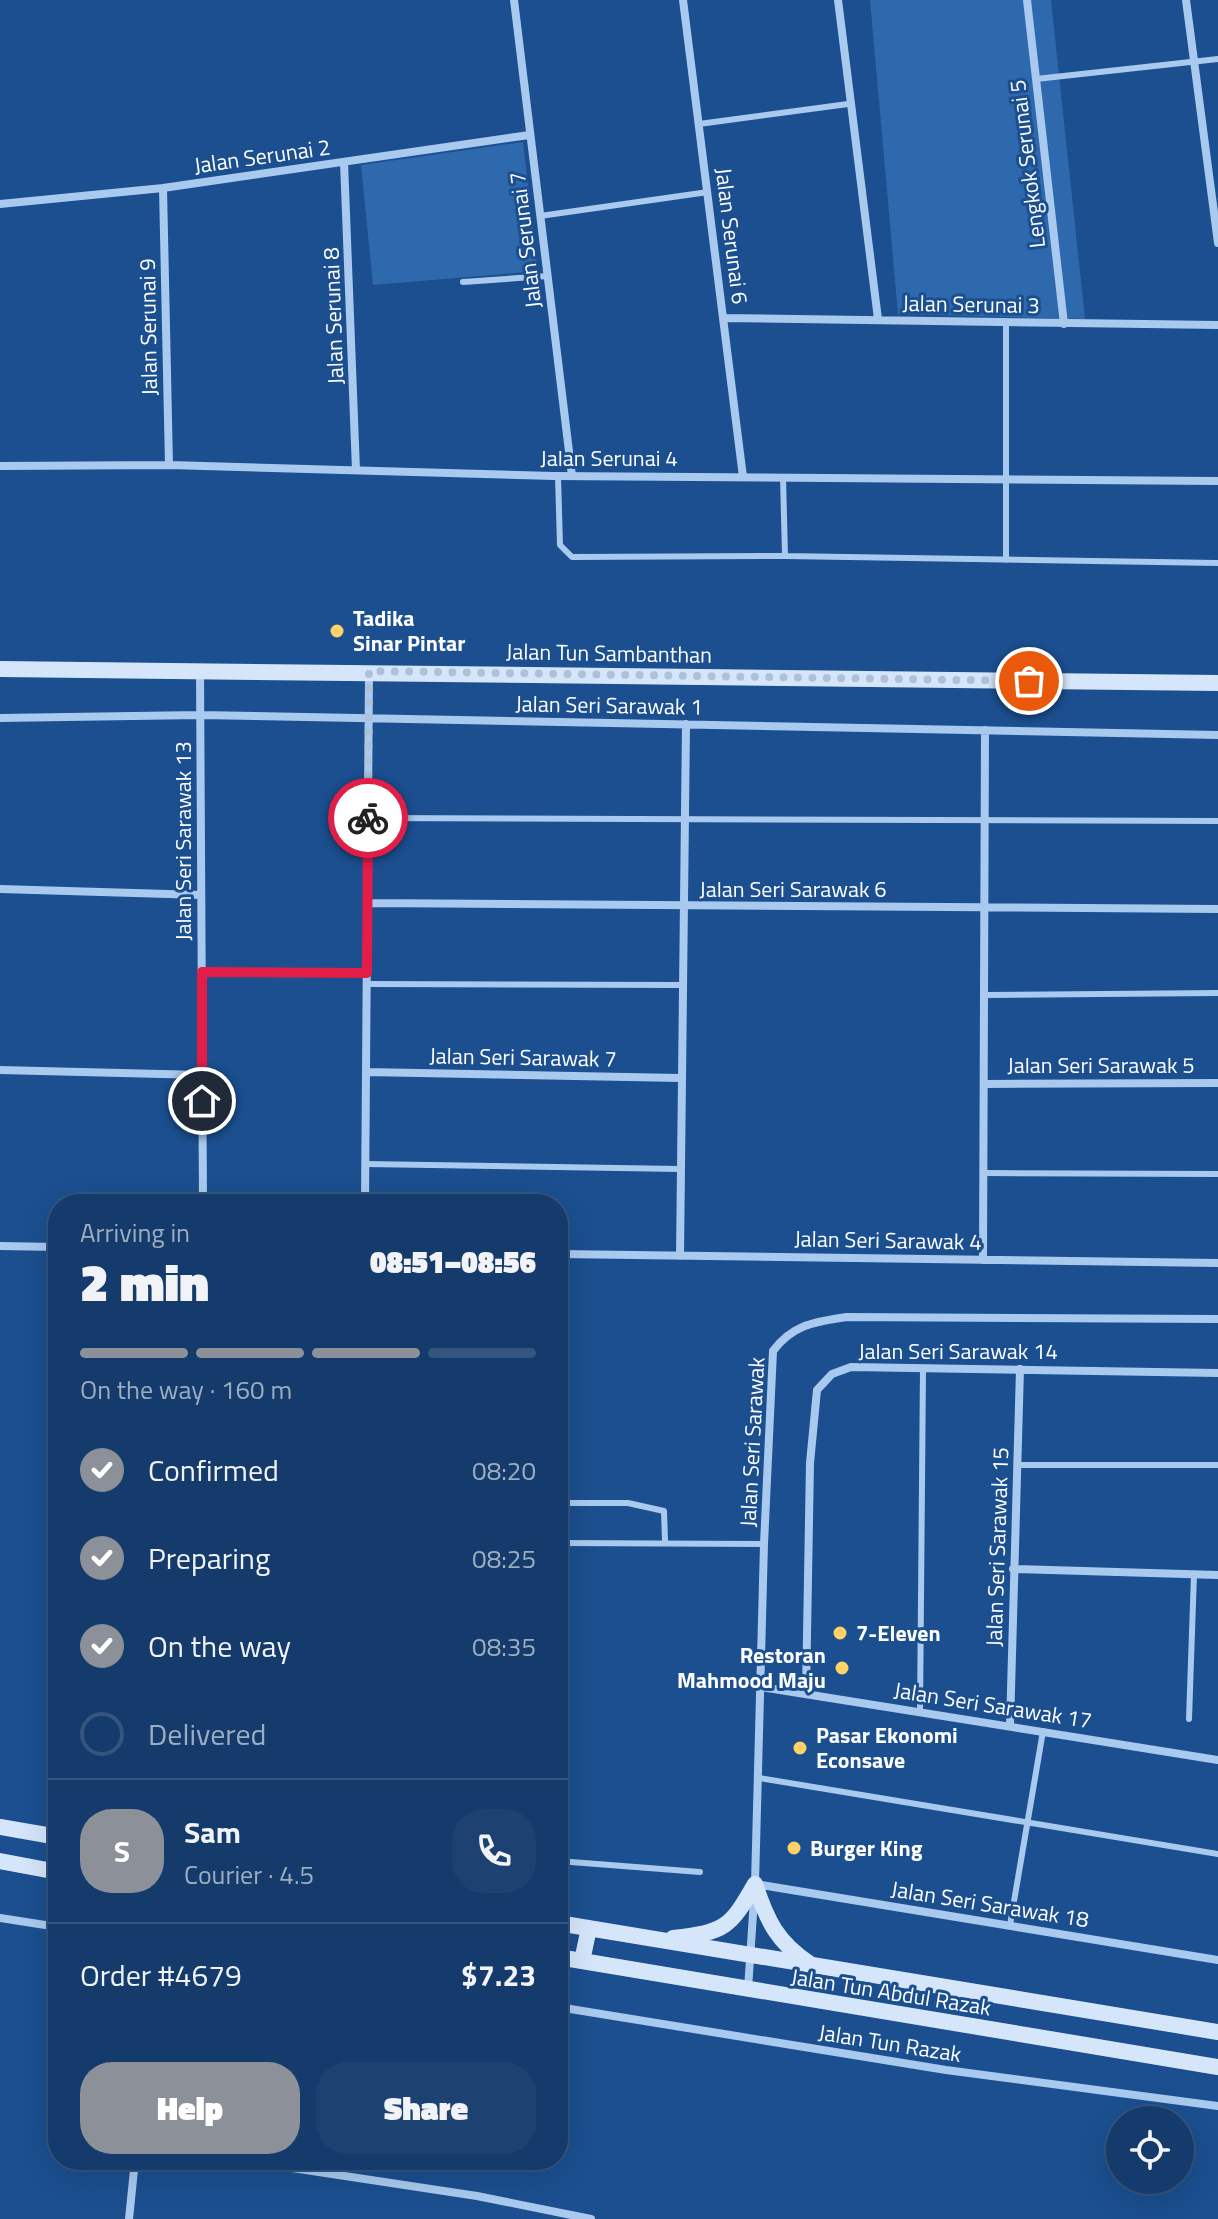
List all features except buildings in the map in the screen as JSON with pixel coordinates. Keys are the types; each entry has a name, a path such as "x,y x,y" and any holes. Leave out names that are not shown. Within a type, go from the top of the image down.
{"main road":[{"name":"Jalan Tun Sambanthan","path":"0,669 1218,683"},
{"path":"0,1827 48,1835"},
{"path":"0,1861 48,1870"},
{"path":"654,1940 699,1935 722,1928 735,1919 755,1884"},
{"path":"755,1884 766,1919 776,1937 815,1967"},
{"name":"Jalan Tun Abdul Razak","path":"568,1925 752,1957 1216,2029"},
{"path":"582,1961 589,1928"},
{"name":"Jalan Tun Abdul Razak","path":"568,1959 1218,2067"}],"street":[{"name":"Jalan Serunai 7","path":"514,0 572,476"},
{"name":"Jalan Serunai 6","path":"683,0 743,477"},
{"path":"838,0 848,104 878,319"},
{"name":"Lengkok Serunai 5","path":"1027,0 1064,324"},
{"path":"1186,0 1218,243"},
{"name":"Jalan Serunai 2","path":"0,204 163,188 529,135"},
{"name":"Jalan Serunai 8","path":"344,162 356,470"},
{"name":"Jalan Serunai 9","path":"163,188 169,465"},
{"name":"Jalan Serunai 3","path":"724,318 1218,325"},
{"name":"Jalan Serunai 4","path":"0,466 169,465 558,476 1218,481"},
{"name":"Jalan Seri Sarawak 13","path":"200,670 203,1194"},
{"path":"365,1194 369,671"},
{"name":"Jalan Seri Sarawak 1","path":"0,718 200,715 1218,735"},
{"path":"680,1256 686,724"},
{"path":"983,1260 985,730"},
{"path":"0,889 201,895"},
{"name":"Jalan Seri Sarawak 6","path":"367,903 1218,909"},
{"path":"202,972 367,973"},
{"path":"0,1070 202,1075"},
{"name":"Jalan Seri Sarawak 7","path":"366,1072 680,1078"},
{"name":"Jalan Seri Sarawak 5","path":"984,1084 1218,1083"},
{"path":"0,1246 48,1247"},
{"name":"Jalan Seri Sarawak 4","path":"568,1254 1218,1263"},
{"name":"Jalan Seri Sarawak","path":"748,1991 755,1884 764,1544 773,1351 785,1335 806,1323 847,1317 1218,1319"},
{"name":"Jalan Seri Sarawak 14","path":"806,1693 810,1463 817,1390 832,1374 851,1367 1218,1373"},
{"name":"Jalan Seri Sarawak 15","path":"1010,1726 1020,1369"},
{"path":"1013,1569 1218,1575"},
{"name":"Jalan Seri Sarawak 17","path":"761,1687 1218,1760"},
{"name":"Jalan Seri Sarawak 18","path":"755,1884 1218,1960"},
{"path":"0,1918 48,1925"},
{"name":"Jalan Tun Razak","path":"568,2009 946,2070 1218,2106"},
{"path":"129,2219 134,2170"},
{"path":"305,2170 477,2196 591,2219"}],"lane":[{"path":"1036,79 1218,59"},
{"path":"699,124 848,104"},
{"path":"540,216 708,192"},
{"path":"463,282 548,276"},
{"path":"1006,324 1006,560"},
{"path":"558,476 560,545 572,557 785,556 1218,563"},
{"path":"783,477 785,556"},
{"path":"368,818 1218,821"},
{"path":"367,984 683,985"},
{"path":"984,995 1218,993"},
{"path":"365,1164 680,1169"},
{"path":"984,1173 1218,1174"},
{"path":"920,1712 923,1368"},
{"path":"1017,1465 1218,1465"},
{"path":"568,1503 628,1503 664,1511 665,1541"},
{"path":"568,1543 665,1541 764,1544"},
{"path":"1189,1719 1194,1574"},
{"path":"1010,1925 1043,1731"},
{"path":"759,1778 1218,1854"},
{"path":"568,1862 700,1872"}],"shaded area":[{"path":"870,0 1051,0 1085,319 898,314"},
{"path":"523,142 538,271 373,285 361,165"},
{"path":"48,1632 48,1790 46,1790"}],"way so far":[{"path":"368,818 369,671 1029,681"}],"place":[{"name":"Tadika Sinar Pintar","path":"337,631"},
{"name":"7-Eleven","path":"840,1633"},
{"name":"Restoran Mahmood Maju","path":"842,1668"},
{"name":"Pasar Ekonomi Econsave","path":"800,1748"},
{"name":"Burger King","path":"794,1848"}],"route":[{"path":"202,1101 202,972 367,973 368,818"}]}
